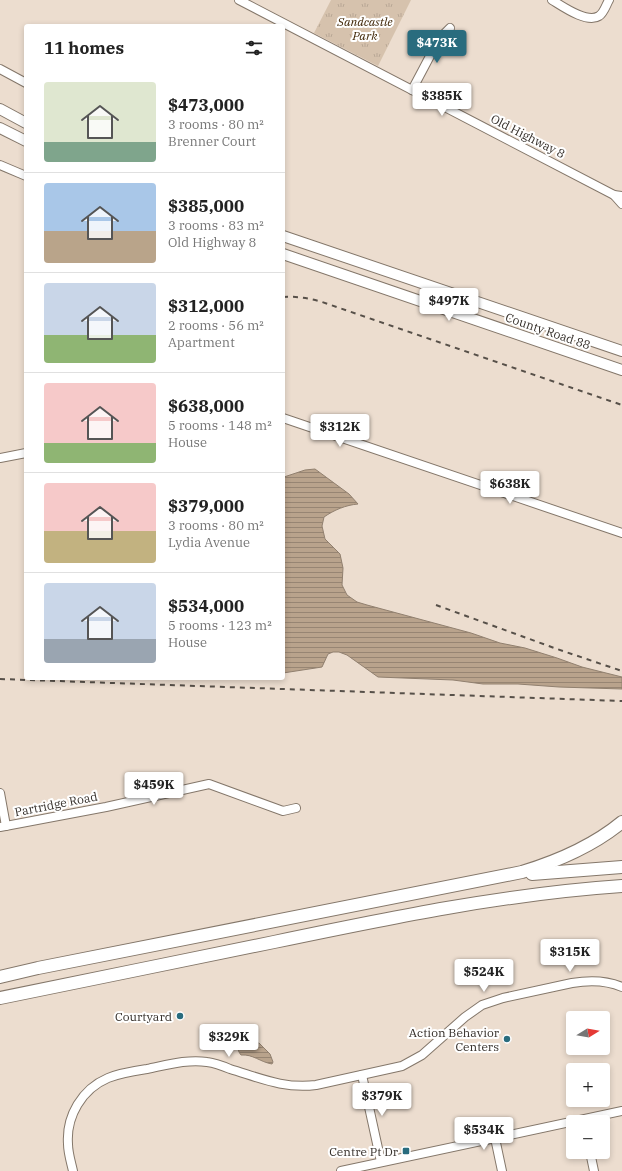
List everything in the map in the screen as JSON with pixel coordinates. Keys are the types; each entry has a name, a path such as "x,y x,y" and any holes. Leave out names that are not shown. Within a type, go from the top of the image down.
{"highway":[{"path":"0,977 522,872 564,857 600,838 622,822"},
{"path":"499,876 622,867"},
{"path":"0,998 404,916 503,899 573,890 622,886"},
{"path":"503,899 622,894"}],"main road":[{"path":"0,110 24,122"},
{"path":"0,128 24,140"},
{"name":"County Road 88","path":"285,237 622,351"},
{"name":"County Road 88","path":"285,255 622,370"}],"street":[{"name":"Old Highway 8","path":"239,0 279,24"},
{"path":"552,0 585,18 598,16 603,11 609,0"},
{"name":"Old Highway 8","path":"285,27 618,195 622,204"},
{"path":"412,90 439,39 450,28"},
{"path":"0,70 24,82"},
{"path":"0,165 24,175"},
{"path":"285,419 622,533"},
{"path":"0,458 24,453"},
{"name":"Partridge Road","path":"3,826 106,807 209,784 283,811 296,808"},
{"path":"0,793 3,826"},
{"path":"73,1171 68,1144 69,1126 76,1106 89,1090 117,1075 175,1063 196,1061 218,1065 273,1083 294,1086 316,1085 396,1067 412,1061 429,1049 472,1011 492,1000 585,981 607,982 622,987"},
{"path":"362,1075 381,1162"},
{"path":"606,1115 622,1111"},
{"path":"341,1171 566,1124"},
{"path":"495,1138 502,1171"},
{"path":"591,1159 594,1171"}],"green space":[{"name":"Sandcastle Park","path":"331,0 411,0 378,66 314,33"}],"shaded area":[{"path":"315,469 349,494 358,504 336,510 328,514 324,517 322,526 325,539 340,554 343,568 342,585 347,595 357,602 471,633 500,643 525,648 582,667 622,677 622,689 518,684 483,684 453,680 378,677 347,655 339,652 328,654 322,667 285,673 285,477 305,470"},
{"path":"245,1042 259,1043 270,1054 273,1062 272,1064 249,1056 241,1055 238,1047"}],"railway":[{"path":"285,297 319,301 622,405"},
{"path":"436,605 622,671"},
{"path":"0,679 24,680"},
{"path":"28,680 622,701"}],"place":[{"name":"Courtyard","path":"180,1016"},
{"name":"Action Behavior Centers","path":"507,1039"},
{"name":"Centre Pt Dr","path":"406,1151"}]}
